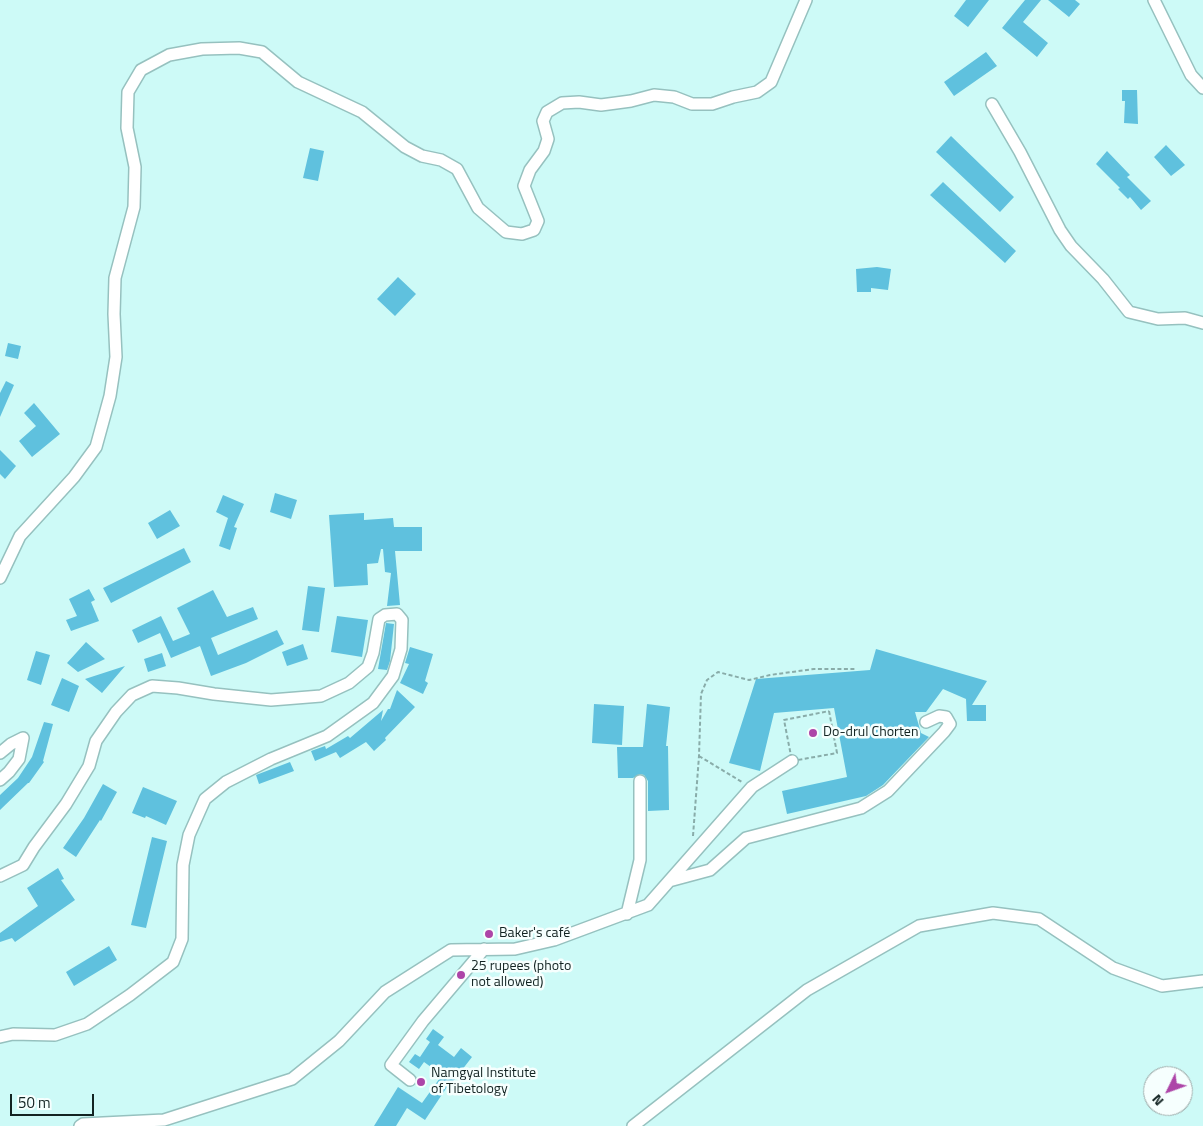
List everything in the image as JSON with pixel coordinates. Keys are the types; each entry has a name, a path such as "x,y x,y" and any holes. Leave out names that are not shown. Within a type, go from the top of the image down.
{"street":[{"path":"0,578 20,536 74,477 96,447 110,396 116,357 114,314 116,278 134,207 135,167 127,128 128,92 141,70 170,55 202,49 239,48 262,52 298,82 362,112 406,147 422,156 441,160 457,169 478,208 506,232 522,234 534,230 538,221 524,186 530,170 544,151 548,139 544,121 547,112 562,104 579,102 600,105 631,101 654,95 674,98 692,104 712,104 757,92 770,82 806,0"},
{"path":"1154,0 1191,75 1203,88"},
{"path":"992,104 1020,152 1060,230 1129,312 1158,319 1185,318 1203,323"},
{"path":"0,876 23,865 34,846 66,804 89,766 96,741 116,712 132,695 152,686 271,700 321,696 349,683 368,667 374,653 379,619 385,615 397,614 402,620 400,648 393,676 374,703 327,736 226,782 205,799 189,835 183,865 182,939 173,962 130,995 87,1024 55,1035 13,1034 0,1037"},
{"path":"669,881 710,870 746,838 861,808 888,791 950,724 946,717 939,716 926,722"},
{"path":"0,753 11,744 23,738 19,759 10,772 0,780"},
{"path":"80,1126 83,1124 164,1120 292,1078 339,1041 384,992 451,950 515,949 554,940 648,905 752,787 792,761"},
{"path":"627,914 640,860 640,781"},
{"path":"633,1126 807,990 919,926 993,913 1039,918 1113,968 1162,986 1203,981"},
{"path":"410,1080 391,1066 423,1020 484,949"}],"path":[{"path":"693,836 701,694 707,680 718,672 749,680 814,669 854,668"},
{"path":"829,711 837,752 792,761 784,720 829,711"},
{"path":"699,756 752,787"}],"building":[{"path":"966,0 989,0 968,27 954,16"},
{"path":"1025,0 1041,0 1023,22 1048,43 1037,57 1002,28"},
{"path":"1048,0 1075,0 1080,4 1069,17"},
{"path":"986,52 997,66 954,96 944,82"},
{"path":"1122,90 1137,90 1138,124 1124,123 1125,101 1122,101"},
{"path":"951,136 1014,197 1000,212 936,152"},
{"path":"1166,145 1185,165 1171,176 1154,157"},
{"path":"310,148 324,151 318,181 303,178"},
{"path":"1107,151 1130,175 1127,177 1151,201 1141,210 1130,197 1128,199 1118,189 1120,188 1096,164"},
{"path":"943,182 1016,251 1005,263 930,195"},
{"path":"877,267 891,269 888,290 871,288 871,292 857,292 856,269"},
{"path":"398,277 416,294 395,316 377,299"},
{"path":"8,343 21,346 18,359 5,356"},
{"path":"6,381 14,385 0,417 0,393"},
{"path":"34,403 60,434 32,457 19,441 36,426 24,413"},
{"path":"0,450 16,466 5,479 0,474"},
{"path":"275,493 297,500 291,519 270,512"},
{"path":"223,495 244,504 234,527 237,528 230,550 219,546 228,518 216,512"},
{"path":"170,510 180,526 157,539 148,523"},
{"path":"364,513 364,520 393,518 394,527 422,527 422,551 395,551 400,605 387,606 391,573 385,572 383,549 381,549 378,563 367,564 368,585 334,587 329,515"},
{"path":"184,548 191,562 111,603 103,588"},
{"path":"308,586 325,588 319,632 302,630"},
{"path":"89,589 95,600 91,602 99,621 71,631 66,620 77,616 69,599"},
{"path":"213,590 227,617 253,607 258,619 211,638 218,655 277,630 284,644 246,663 211,676 200,646 171,658 160,633 138,643 132,630 161,616 173,641 190,634 177,608"},
{"path":"337,616 368,620 362,657 331,652"},
{"path":"386,623 394,624 390,661 387,670 378,669"},
{"path":"86,642 105,659 78,672 67,663"},
{"path":"303,644 308,659 287,666 282,652"},
{"path":"410,647 433,654 425,681 428,683 423,694 400,683 409,664 405,663"},
{"path":"876,649 987,681 972,705 986,705 986,721 967,721 966,699 943,689 926,712 915,712 921,733 929,737 883,785 866,796 787,814 782,791 847,777 834,708 774,713 760,771 729,763 756,679 870,670"},
{"path":"36,651 50,655 41,685 27,680"},
{"path":"162,653 166,666 148,672 144,659"},
{"path":"125,666 102,693 85,679"},
{"path":"62,678 79,686 69,712 51,705"},
{"path":"397,690 415,707 374,751 366,742 340,758 336,752 315,761 311,751 325,746 326,749 348,736 350,738 383,710 381,721 388,709 390,709"},
{"path":"594,704 624,706 622,745 592,743"},
{"path":"647,704 670,707 666,746 668,746 669,810 648,811 648,781 644,775 640,774 633,778 618,778 617,747 643,747"},
{"path":"44,722 53,724 44,762 29,783 0,810 0,795 18,778 32,757"},
{"path":"290,762 294,771 259,784 256,775"},
{"path":"103,784 117,792 101,821 76,857 63,848 84,818"},
{"path":"143,787 177,801 166,825 146,816 145,818 132,813"},
{"path":"152,837 167,841 146,928 131,925"},
{"path":"58,868 64,879 61,880 75,900 15,942 12,938 0,942 0,933 38,906 27,888"},
{"path":"109,946 117,960 74,986 66,972"},
{"path":"433,1029 444,1037 438,1045 454,1057 461,1048 472,1057 447,1087 425,1120 407,1108 396,1126 374,1126 398,1087 422,1103 442,1075 424,1062 419,1069 409,1062 415,1054 420,1057 430,1042 426,1039"}],"place":[{"name":"Do-drul Chorten","path":"813,733"},
{"name":"Baker's café","path":"489,934"},
{"name":"25 rupees (photo not allowed)","path":"461,975"},
{"name":"Namgyal Institute of Tibetology","path":"421,1082"}]}
